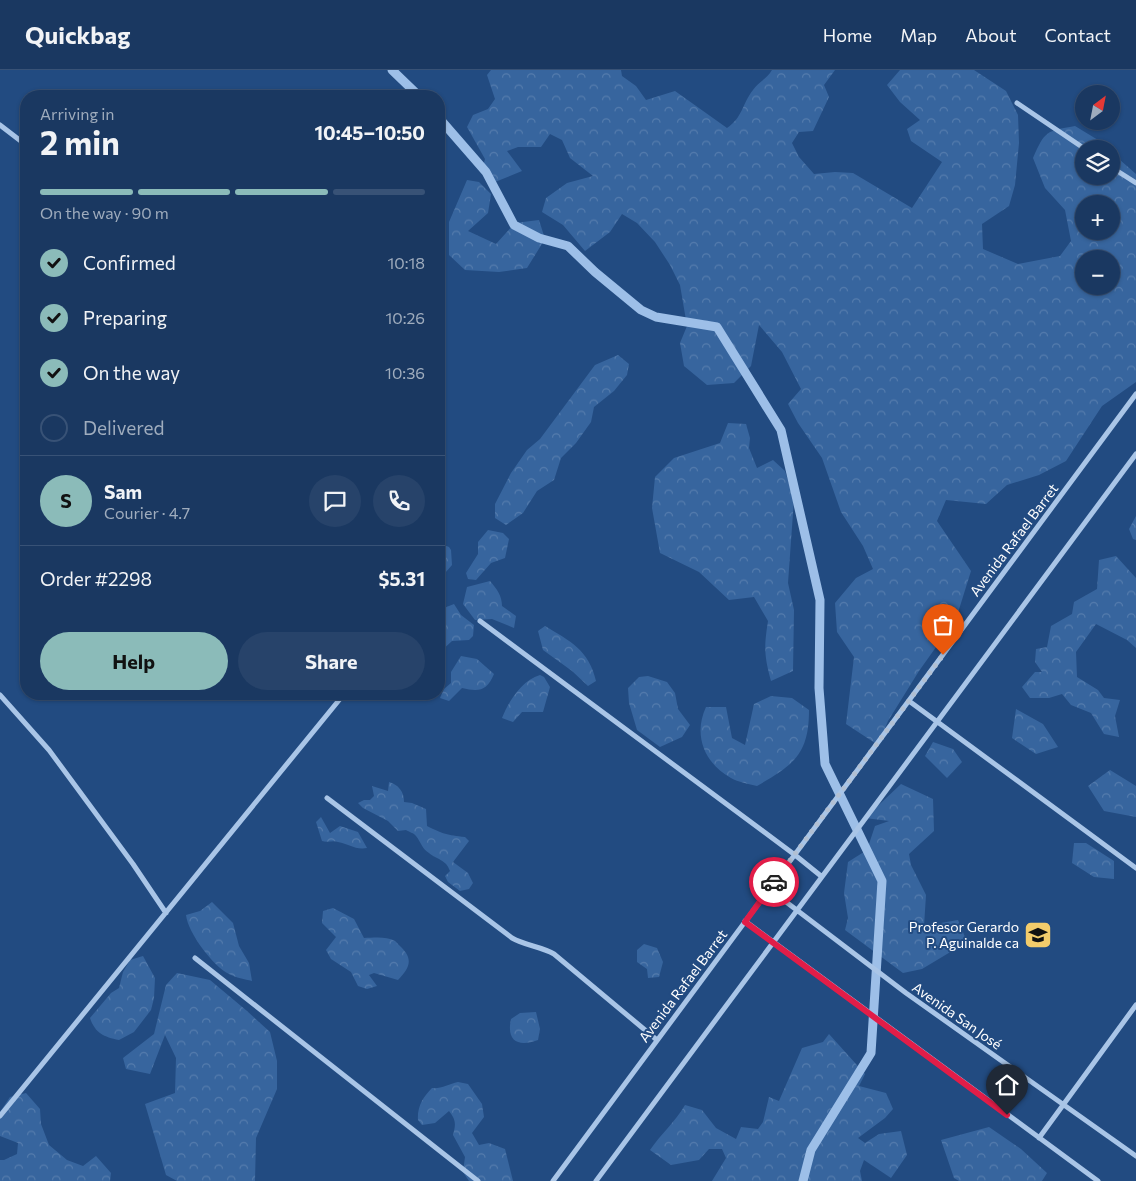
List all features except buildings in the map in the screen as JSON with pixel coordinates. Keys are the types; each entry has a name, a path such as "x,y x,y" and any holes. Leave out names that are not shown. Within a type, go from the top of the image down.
{"street":[{"path":"1017,104 1075,142"},
{"path":"0,125 20,140"},
{"path":"1120,173 1136,183"},
{"name":"Avenida Rafael Barret","path":"553,1181 1136,394"},
{"path":"596,1181 1136,454"},
{"path":"480,621 821,876"},
{"path":"0,695 49,750 133,864 166,913"},
{"path":"0,1116 339,700"},
{"path":"909,701 1136,868"},
{"path":"327,798 512,938 525,945 547,950 554,954 657,1040"},
{"name":"Avenida San José","path":"769,889 906,993 1136,1156"},
{"path":"745,922 1098,1181"},
{"path":"194,958 478,1181"},
{"path":"1040,1138 1136,1006"}],"green space":[{"path":"491,70 621,70 622,76 636,86 646,100 675,91 727,128 739,115 755,87 772,70 835,70 824,85 829,97 813,131 799,132 792,143 799,157 814,174 853,173 912,208 942,162 911,141 907,129 920,120 900,102 887,85 900,70 974,70 1006,91 1018,115 1019,143 1015,185 1009,206 982,224 983,249 1018,264 1060,256 1071,241 1065,210 1045,188 1033,158 1044,137 1052,131 1075,126 1075,130 1082,130 1098,140 1075,140 1075,185 1120,185 1120,160 1136,174 1136,382 1102,406 1066,461 1039,475 1007,485 986,504 946,500 937,521 971,571 956,619 919,671 888,721 878,745 846,724 854,657 837,632 835,603 856,578 873,569 863,546 841,512 822,458 798,423 788,404 801,389 782,352 759,325 751,366 734,383 707,385 684,366 680,343 687,326 680,285 655,242 637,223 622,214 610,232 585,251 563,225 542,212 546,198 567,183 593,176 570,158 562,140 550,134 541,147 518,147 507,151 522,171 495,182 482,170 485,159 467,127 473,115 488,109 495,99 487,75"},
{"path":"467,180 479,182 491,194 488,213 468,231 496,244 515,223 539,220 545,239 527,268 499,272 465,270 449,255 449,222"},
{"path":"618,355 629,364 627,375 614,391 594,407 591,422 576,443 561,458 554,480 537,491 523,513 506,525 495,518 495,504 511,473 527,450 540,439 595,365"},
{"path":"728,423 746,424 750,438 749,448 757,468 773,460 785,471 794,499 788,583 794,610 793,671 771,681 765,651 768,621 754,597 729,600 699,572 660,553 652,508 655,477 674,458 720,443"},
{"path":"1136,516 1136,540 1133,539 1129,529"},
{"path":"488,530 503,533 509,539 505,558 491,563 476,580 468,579 466,573 478,554 478,542"},
{"path":"445,545 451,550 452,565 445,573"},
{"path":"1116,556 1136,578 1136,648 1127,640 1096,624 1076,652 1077,677 1098,690 1104,698 1120,700 1115,716 1119,737 1104,734 1091,713 1071,705 1062,694 1049,698 1030,698 1022,687 1035,672 1042,672 1035,662 1036,649 1047,647 1051,626 1072,614 1074,602 1097,589 1099,560"},
{"path":"490,581 499,593 502,606 516,616 514,628 492,619 475,620 463,604 467,587"},
{"path":"454,604 461,615 474,625 473,636 469,640 452,641 445,647 445,608"},
{"path":"545,626 570,642 583,654 589,661 596,681 588,686 572,671 543,650 538,631"},
{"path":"461,656 477,659 494,674 488,684 482,689 462,688 449,701 445,700 445,688 451,683 451,672"},
{"path":"540,675 544,677 550,687 543,712 522,712 513,722 502,718 516,692 527,682"},
{"path":"648,676 667,682 675,693 678,709 690,725 682,737 660,747 637,730 629,703 628,688 639,677"},
{"path":"771,696 792,698 809,710 806,738 796,757 780,772 757,786 744,783 722,772 708,756 701,738 702,717 706,707 726,707 732,738 745,745 754,704"},
{"path":"1016,709 1043,724 1058,747 1036,754 1012,738"},
{"path":"933,742 953,749 962,762 947,778 925,756"},
{"path":"1110,770 1136,786 1136,817 1104,811 1088,786"},
{"path":"389,782 400,789 404,802 426,809 427,826 445,834 465,837 469,841 453,862 468,873 473,883 469,889 460,891 448,882 445,876 450,871 448,867 444,862 427,851 414,834 406,830 398,831 388,821 363,808 358,803 370,800 374,796 372,786 388,791"},
{"path":"901,784 933,799 934,831 909,854 911,865 926,895 924,926 958,920 967,942 922,969 903,973 845,930 848,918 844,893 848,862 867,850 875,826 889,821 865,818"},
{"path":"321,817 330,833 340,826 358,832 367,848 355,848 336,841 322,841 316,822"},
{"path":"1074,843 1086,843 1114,861 1114,879 1094,877 1072,863"},
{"path":"212,902 233,923 239,946 249,963 252,981 229,974 223,970 209,957 191,931 186,915 200,911"},
{"path":"333,908 354,919 364,938 388,938 395,941 401,947 409,960 405,972 398,980 374,973 369,975 377,986 367,989 358,986 351,972 331,959 326,950 336,937 322,923 323,911"},
{"path":"644,944 657,948 663,962 659,977 648,978 647,969 637,962 637,950"},
{"path":"143,956 155,978 151,1010 134,1032 119,1040 105,1036 97,1031 90,1018 111,993 119,988 123,972 130,960"},
{"path":"177,973 210,980 270,1032 277,1061 277,1089 256,1138 255,1181 177,1181 166,1175 145,1104 175,1093 176,1058 165,1035 150,1074 126,1069 123,1058 154,1034 166,985"},
{"path":"536,1012 540,1029 538,1040 525,1043 512,1038 510,1033 511,1019 520,1013"},
{"path":"829,1034 865,1074 859,1086 886,1093 893,1109 885,1118 858,1138 865,1143 879,1134 901,1131 907,1155 891,1178 864,1160 860,1171 862,1181 712,1181 726,1158 722,1149 709,1149 699,1160 671,1165 650,1150 685,1105 702,1110 716,1128 736,1139 741,1127 758,1129 763,1122 769,1097 779,1101 802,1048 823,1042"},
{"path":"458,1082 468,1084 482,1104 484,1117 472,1133 479,1145 489,1143 505,1149 513,1181 469,1181 463,1172 465,1157 453,1135 455,1122 449,1111 435,1123 422,1125 418,1120 421,1102 432,1088"},
{"path":"26,1093 40,1109 41,1124 49,1145 67,1160 83,1166 96,1156 111,1173 110,1181 0,1181 0,1160 17,1154 18,1143 0,1136 0,1112 10,1097"},
{"path":"989,1127 1021,1149 1047,1173 1042,1181 959,1181 954,1178 941,1140"}],"waterway":[{"path":"392,70 413,90"},
{"path":"445,125 486,172 514,225 539,238 568,246 595,272 641,310 656,317 717,327 781,430 820,600 819,688 825,764 882,881 871,1053 811,1150 803,1181"}],"way so far":[{"path":"774,882 943,655"}],"place":[{"name":"Profesor Gerardo P. Aguinalde ca","path":"1038,935"}],"route":[{"path":"774,882 745,922 1007,1115"}]}
